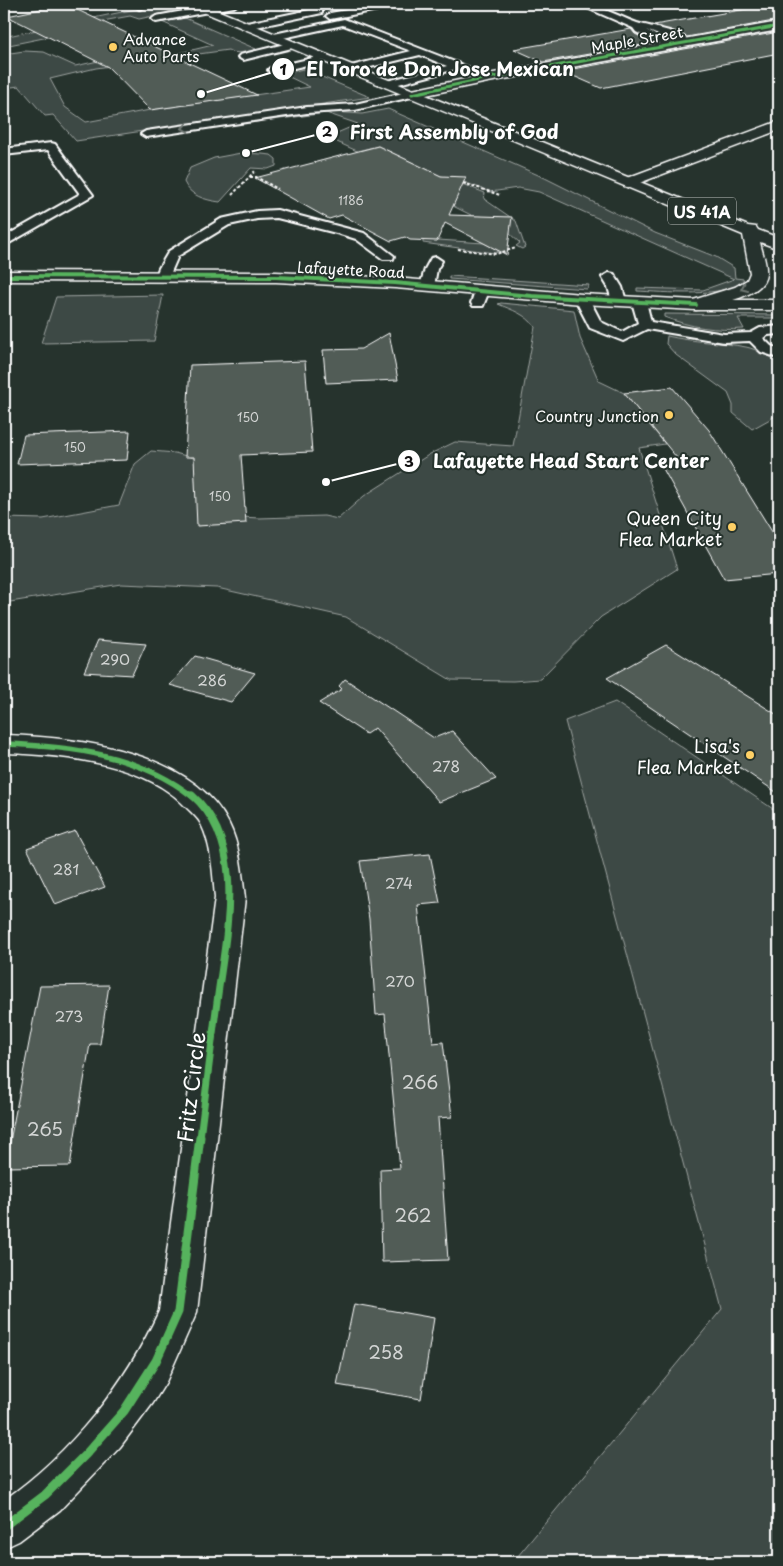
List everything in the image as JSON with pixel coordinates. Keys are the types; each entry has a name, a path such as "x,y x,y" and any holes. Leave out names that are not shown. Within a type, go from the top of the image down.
{"main road":[{"name":"US 41A","path":"193,4 228,18 248,20 274,37 750,230 779,244"},
{"name":"Maple Street","path":"412,94 488,78 779,26"},
{"path":"629,182 779,125"},
{"path":"749,137 772,144"},
{"path":"696,304 741,291 755,283 758,273 750,230"},
{"name":"Lafayette Road","path":"4,276 276,277 426,286 480,297 779,305"},
{"name":"Fritz Circle","path":"4,744 76,751 137,763 180,785 210,815 224,848 230,898 178,1312 153,1367 119,1418 63,1476 18,1517 4,1526"}],"lane":[{"path":"156,19 234,4"},
{"path":"301,4 488,78"},
{"path":"329,16 394,4"},
{"path":"582,4 686,43"},
{"path":"248,20 319,11"},
{"path":"274,37 344,22"},
{"path":"637,26 639,30 672,46"},
{"path":"243,57 293,45"},
{"path":"350,68 419,52"},
{"path":"274,70 325,58"},
{"path":"387,84 457,66"},
{"path":"146,134 306,110 355,107 412,94"},
{"path":"4,152 51,146 87,195 4,242"},
{"path":"163,276 164,268 173,254 224,222 257,215 277,214 360,236 388,256"},
{"path":"426,286 431,269 436,261"},
{"path":"609,277 615,287 619,301"},
{"path":"582,299 595,325 623,337 645,324 724,338 754,337 765,331 779,330"},
{"path":"639,302 645,324"},
{"path":"754,337 766,349 779,354"}],"path":[{"path":"231,196 256,170"},
{"path":"464,182 500,195"},
{"path":"458,249 496,254 516,248"}],"shaded area":[{"path":"155,5 171,12 139,19 130,16 97,22 98,27 4,46 4,34 8,36"},
{"path":"185,18 256,49 238,53 228,50 96,68 50,79 65,107 86,122 150,110 310,87 283,74 303,69 370,97 76,141 53,115 45,116 19,86 4,88 4,54 24,51 44,52 75,66 155,49 167,56 213,45 162,22"},
{"path":"388,109 545,178 655,233 716,257 734,268 735,278 744,279 737,285 711,292 637,291 637,288 703,290 734,279 539,192 518,188 490,192 441,176 378,146 357,151 337,142 335,136 337,133 358,124 326,113 249,123 321,111 362,114"},
{"path":"241,153 271,155 276,159 276,166 268,169 251,168 220,202 194,194 184,182 190,168 214,158"},
{"path":"462,184 485,193 484,199 516,221 525,247 522,249 516,246 520,243 510,234 510,218 473,216 437,198"},
{"path":"423,239 484,243 499,251 495,253 423,243"},
{"path":"449,276 589,285 587,289 449,279"},
{"path":"163,295 154,341 41,343 56,297"},
{"path":"498,304 574,310 580,338 599,381 624,393 665,444 639,448 677,569 601,617 540,679 513,681 451,680 346,617 217,588 121,584 4,603 4,518 43,519 119,505 135,464 151,451 175,453 212,463 225,516 259,518 324,516 338,519 364,496 430,454 455,442 513,446 535,327 523,316"},
{"path":"664,314 779,315 779,318 738,318 744,329 723,329 703,328 664,317"},
{"path":"667,336 746,347 779,360 779,414 752,429 733,413 733,405 728,393 676,355 666,344"},
{"path":"615,702 779,813 779,1562 513,1562 722,1309 565,721"}],"building":[{"path":"65,4 257,95 150,110 108,67 7,16"},
{"path":"764,6 779,12 779,20 687,37 654,25"},
{"path":"631,29 635,34 653,43 543,62 514,49"},
{"path":"779,32 779,53 601,88 562,71"},
{"path":"378,146 441,176 466,177 449,215 512,217 507,255 445,223 437,241 410,240 405,237 391,241 342,215 329,219 255,178"},
{"path":"389,333 398,380 326,383 323,350 361,349"},
{"path":"305,361 312,452 241,455 246,523 197,526 194,457 185,457 190,365"},
{"name":"Queen City Flea Market","path":"672,387 709,430 779,543 779,574 724,579 661,465 681,463 624,393"},
{"path":"130,431 127,460 17,464 24,435"},
{"path":"98,640 146,644 132,675 84,672"},
{"name":"Lisa's Flea Market","path":"666,645 779,716 779,794 607,678"},
{"path":"195,656 255,673 231,702 170,685"},
{"path":"345,679 434,738 452,731 496,779 439,802 375,728 366,734 319,703 342,689 339,686"},
{"path":"75,831 105,887 55,905 27,848"},
{"path":"430,854 440,903 418,905 433,1043 443,1042 452,1117 438,1118 448,1260 382,1262 380,1169 400,1168 385,1014 376,1015 369,919 360,861"},
{"path":"109,985 100,1044 90,1044 70,1166 5,1167 40,986"},
{"path":"354,1304 434,1318 421,1399 337,1385"}],"cycle path":[{"path":"412,94 488,78 779,26"},
{"path":"4,276 276,277 395,283 532,296 696,305"},
{"path":"4,744 116,758 137,764 176,783 194,797 209,814 219,832 230,898 178,1312 152,1368 124,1411 66,1475 45,1495 4,1526"}],"place":[{"name":"Advance Auto Parts","path":"113,47"},
{"name":"El Toro de Don Jose Mexican","path":"201,94"},
{"name":"First Assembly of God","path":"246,153"},
{"name":"Country Junction","path":"669,415"},
{"name":"Lafayette Head Start Center","path":"326,482"},
{"name":"Queen City Flea Market","path":"732,527"},
{"name":"Lisa's Flea Market","path":"750,755"}]}
